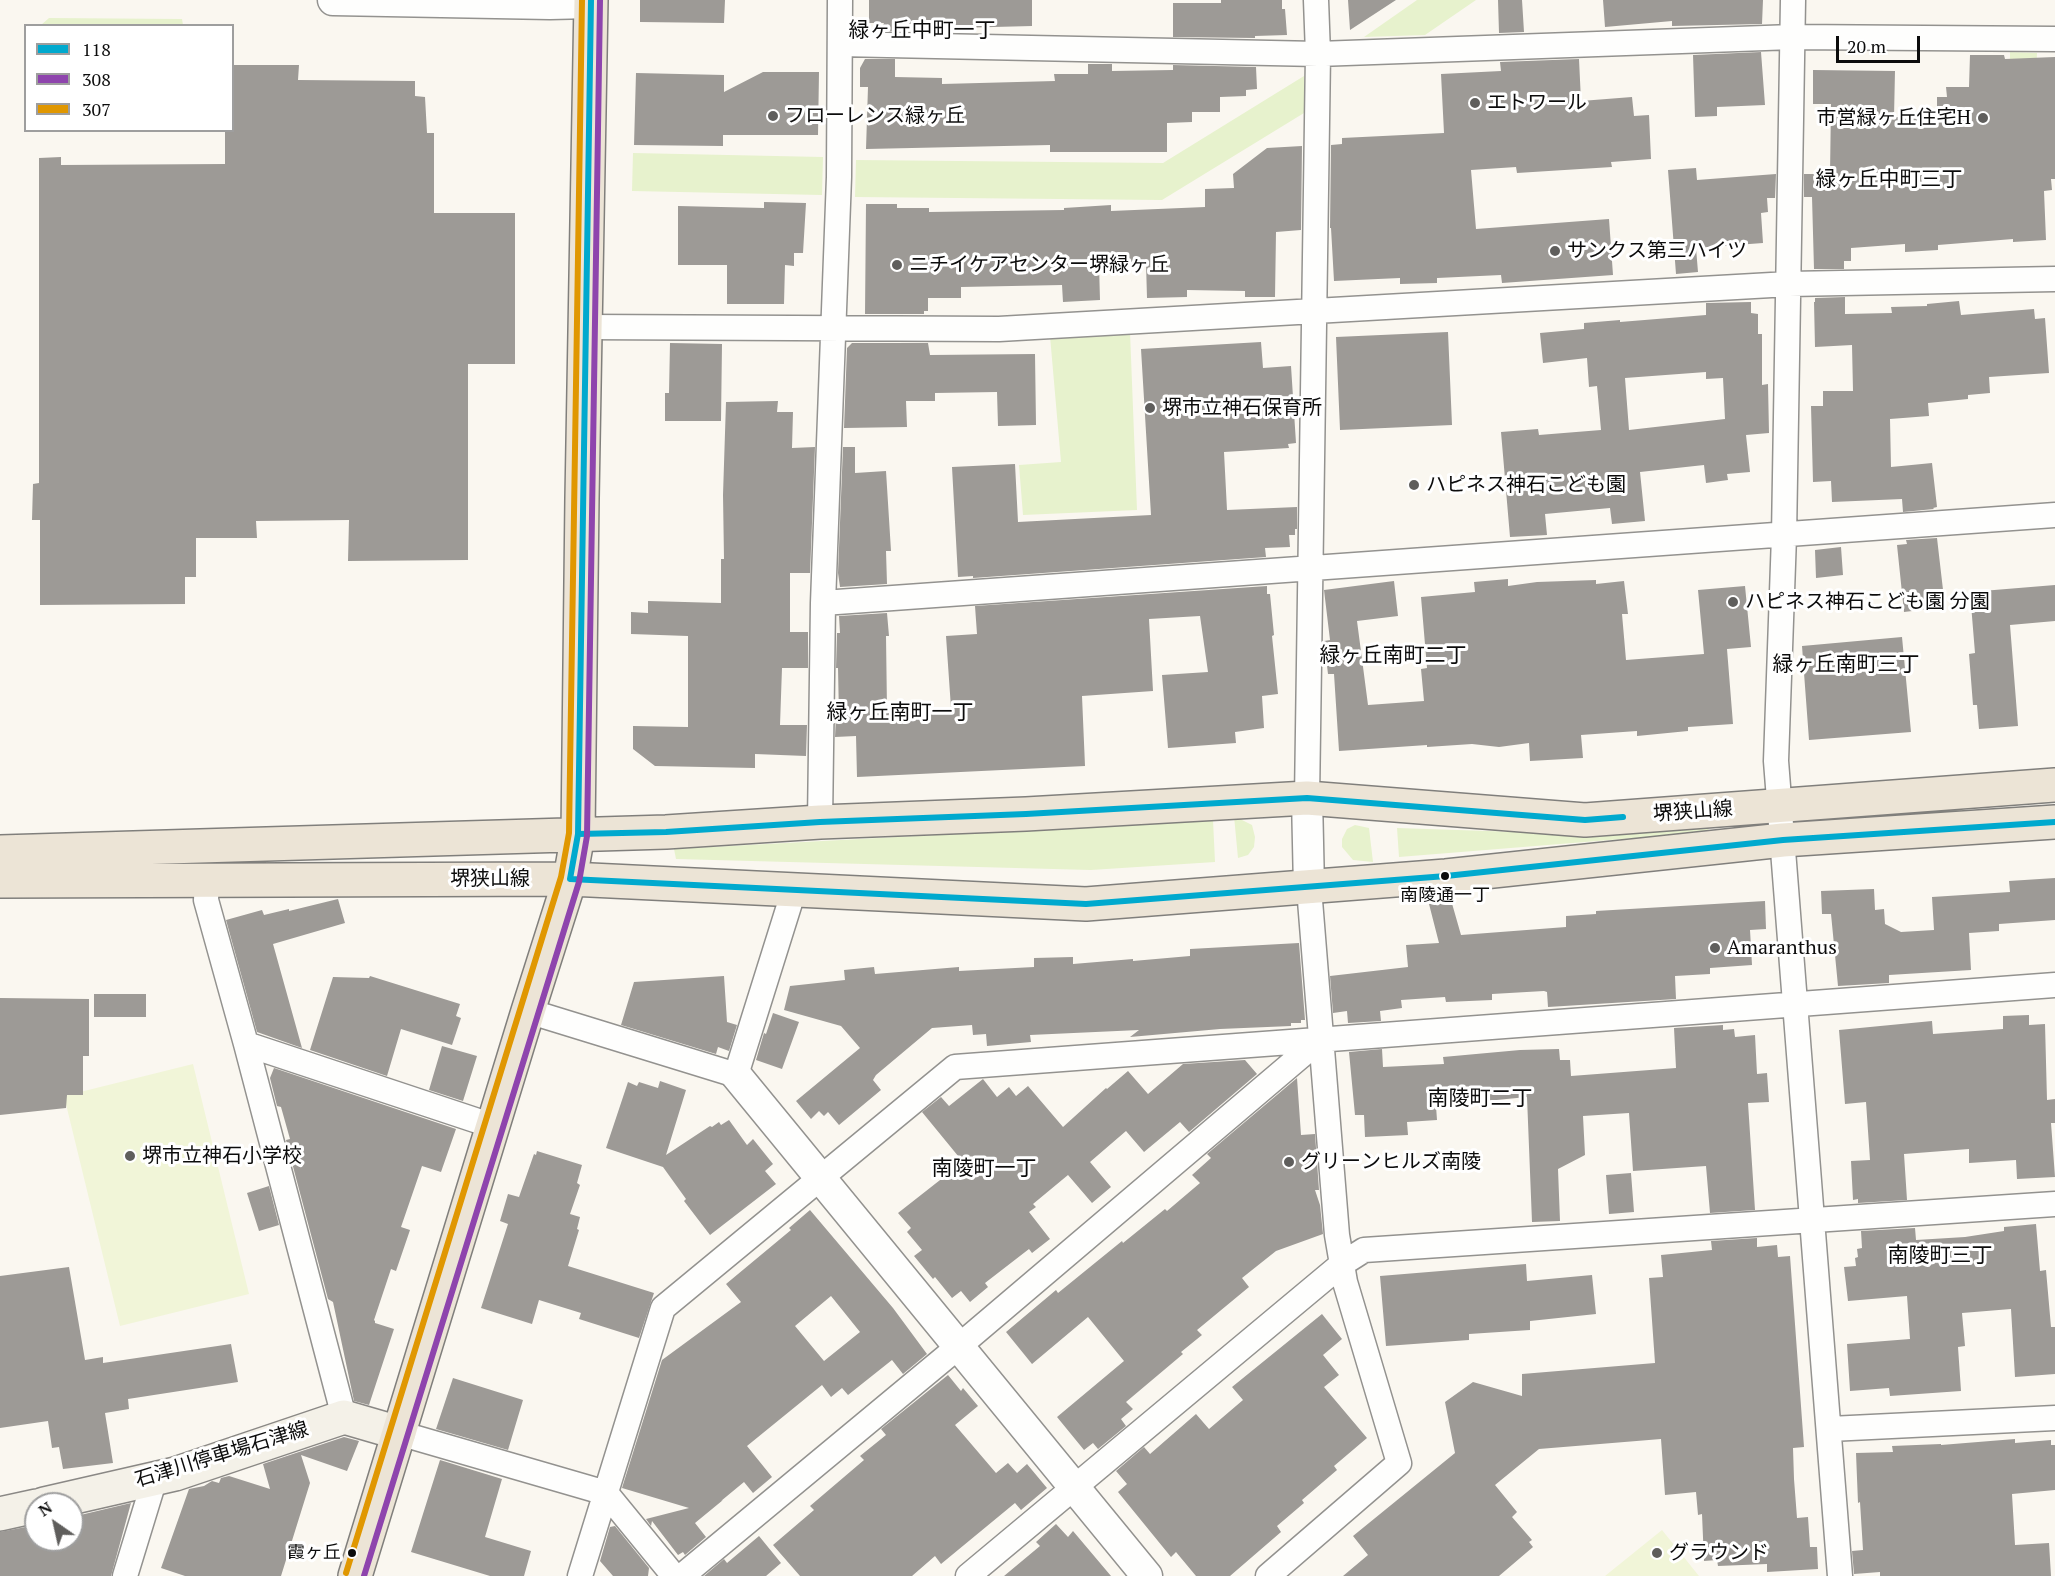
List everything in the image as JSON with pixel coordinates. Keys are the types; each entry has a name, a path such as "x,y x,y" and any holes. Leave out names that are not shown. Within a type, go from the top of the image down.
{"main road":[{"path":"355,1576 570,879 578,834 591,1"},
{"name":"堺狭山線","path":"0,852 666,832 819,822 1026,814 1307,798 1584,820 2055,785"},
{"name":"堺狭山線","path":"0,881 570,879 1086,904 1446,876 1782,840 2055,822"},
{"path":"344,1417 399,1433"},
{"name":"石津川停車場石津線","path":"84,1495 175,1474 344,1417"},
{"path":"0,1514 24,1509"}],"street":[{"path":"333,0 550,4 591,1"},
{"path":"819,822 823,603 839,177 840,0"},
{"path":"1268,1576 1399,1463 1345,1282 1336,1235 1309,888 1307,798 1318,54 1316,0"},
{"path":"1793,0 1784,536 1776,760 1840,1576"},
{"path":"840,44 1318,54 1793,37 2055,39"},
{"path":"585,327 999,329 1789,284 2055,279"},
{"path":"823,603 2055,515"},
{"path":"207,879 206,900 344,1417"},
{"path":"736,1075 794,890"},
{"path":"580,1576 663,1308 955,1066 2055,985"},
{"path":"528,1011 736,1075 1147,1576"},
{"path":"682,1576 958,1347 1322,1038"},
{"path":"246,1044 493,1126"},
{"path":"968,1576 1342,1264 1364,1250 2055,1204"},
{"path":"1830,1429 2055,1418"},
{"path":"399,1433 606,1493 674,1576"},
{"path":"125,1576 155,1478"}],"green space":[{"path":"1417,0 1476,0 1425,35 1364,37"},
{"path":"49,18 182,19 183,24 42,24"},
{"path":"2010,52 2037,53 2036,81 2010,81"},
{"path":"1304,76 1304,113 1162,200 855,197 856,160 1163,163"},
{"path":"633,153 823,157 822,195 632,191"},
{"path":"1130,332 1137,510 1023,515 1019,465 1061,462 1050,336"},
{"path":"1234,816 1252,825 1255,837 1254,847 1248,855 1238,858"},
{"path":"1213,820 1215,862 1091,870 676,859 674,849"},
{"path":"1355,825 1369,828 1373,862 1353,860 1342,847 1342,839 1347,829"},
{"path":"1708,826 1709,832 1399,857 1397,828 1578,834"},
{"path":"193,1064 249,1294 120,1326 64,1096"},
{"name":"グラウンド","path":"1662,1530 1699,1576 1605,1576"}],"building":[{"path":"640,0 725,0 724,23 640,22"},
{"path":"869,0 1032,0 1032,26 895,27 895,31 880,31 884,23 869,23"},
{"path":"1221,0 1282,0 1287,35 1255,36 1255,38 1173,37 1173,3 1221,3"},
{"path":"1348,0 1396,0 1350,30"},
{"path":"1498,0 1522,0 1524,32 1499,33"},
{"path":"1603,0 1763,0 1762,24 1672,26 1672,21 1605,27"},
{"path":"1761,52 1765,105 1717,107 1717,116 1695,117 1693,55"},
{"path":"1970,55 2004,55 2005,59 2055,57 2055,179 2051,179 2052,190 2044,191 2046,240 2013,242 2013,239 1938,245 1938,250 1905,252 1905,244 1851,248 1851,261 1844,261 1844,269 1814,269 1812,197 1804,197 1804,174 1830,174 1831,104 1813,104 1813,70 1895,71 1894,117 1937,118 1937,97 1947,97 1946,87 1969,87"},
{"path":"865,59 895,59 895,77 942,78 942,84 1055,81 1054,74 1088,74 1088,64 1112,64 1112,71 1173,70 1173,65 1256,67 1257,89 1246,90 1246,96 1220,97 1220,112 1192,112 1192,122 1167,123 1167,152 1050,152 1050,145 866,149 868,87 860,87 860,68"},
{"path":"1579,59 1581,101 1632,97 1634,116 1649,115 1651,159 1611,162 1612,167 1517,173 1516,167 1471,170 1476,229 1609,219 1613,275 1502,283 1501,275 1437,278 1437,283 1400,284 1400,278 1334,281 1330,228 1331,145 1342,144 1342,138 1444,133 1441,74 1501,71 1500,62"},
{"path":"234,65 299,65 298,80 415,81 415,96 425,97 427,133 434,133 434,213 515,213 515,364 468,364 468,560 348,561 349,520 256,521 257,538 196,538 196,577 185,577 185,604 40,605 40,520 32,520 33,484 39,483 39,158 61,157 61,165 225,164 225,132 234,132"},
{"path":"763,72 819,72 818,135 723,135 723,146 634,145 636,73 724,75 724,92"},
{"path":"1302,146 1301,230 1276,232 1275,297 1245,297 1245,291 1187,290 1187,297 1147,298 1146,263 1104,262 1104,265 1099,265 1100,300 1063,302 1062,285 961,287 961,298 928,298 928,311 924,311 924,314 865,314 866,204 897,204 897,208 929,208 929,212 1064,210 1064,208 1111,205 1111,211 1205,207 1205,189 1234,188 1233,174 1267,148"},
{"path":"1696,168 1697,180 1776,174 1775,198 1767,198 1768,212 1761,213 1763,243 1696,248 1698,272 1676,274 1668,170"},
{"path":"764,202 806,203 803,253 794,253 794,266 785,265 784,304 727,304 727,265 678,265 678,206 764,208"},
{"path":"1845,297 1845,314 1892,313 1891,307 1927,306 1927,304 1959,301 1961,315 2034,309 2035,319 2045,318 2049,373 1989,377 1990,393 1968,395 1968,399 1928,403 1929,416 1890,419 1891,467 1932,463 1937,507 1934,509 1903,512 1902,499 1832,502 1831,481 1813,482 1811,406 1823,406 1823,391 1853,391 1852,345 1815,347 1814,302 1815,298"},
{"path":"1751,302 1751,313 1758,314 1758,334 1762,334 1762,385 1768,384 1769,433 1746,435 1750,472 1727,474 1728,480 1706,483 1704,465 1640,472 1645,521 1612,524 1610,508 1545,514 1547,535 1510,537 1501,432 1538,429 1539,435 1601,430 1597,386 1589,387 1587,358 1543,363 1540,333 1584,329 1584,323 1706,315 1706,303","holes":["1706,372 1706,379 1723,378 1725,419 1629,430 1625,378"]},
{"path":"1448,332 1452,425 1340,430 1336,337"},
{"path":"1261,342 1263,368 1291,366 1296,443 1288,444 1289,448 1224,452 1227,510 1297,507 1297,529 1295,529 1295,535 1289,535 1290,547 1265,548 1266,557 973,578 973,576 958,577 952,467 1015,464 1018,522 1151,515 1141,349"},
{"path":"670,343 722,344 721,421 665,421 665,393 669,393"},
{"path":"852,343 928,343 930,355 1035,354 1036,425 998,426 997,392 935,393 935,401 906,401 907,427 844,428 847,348"},
{"path":"778,401 777,412 793,412 792,448 815,447 810,573 790,573 790,632 808,632 808,668 782,668 780,725 807,725 806,756 755,754 755,768 655,766 633,749 633,726 688,727 688,636 631,634 631,612 648,613 648,601 721,603 721,559 724,559 723,495 726,402"},
{"path":"843,447 855,447 855,473 886,471 891,551 886,551 887,584 840,587 838,573"},
{"path":"1937,538 1945,607 1904,612 1897,545 1907,544 1906,540"},
{"path":"1841,547 1843,575 1816,578 1815,550"},
{"path":"1508,579 1508,586 1537,582 1596,580 1596,584 1624,581 1628,614 1622,614 1626,660 1704,654 1698,590 1745,586 1751,647 1727,649 1733,724 1688,727 1688,731 1637,736 1637,731 1581,735 1583,758 1530,761 1529,743 1499,747 1472,744 1427,747 1427,745 1339,751 1334,674 1328,674 1324,641 1330,640 1324,590 1394,581 1398,616 1357,621 1368,705 1424,701 1421,669 1427,668 1421,597 1475,592 1474,582"},
{"path":"2055,585 2055,621 2010,625 2018,726 1979,729 1977,705 1973,705 1969,654 1975,653 1970,592"},
{"path":"1267,586 1267,594 1270,594 1278,694 1262,696 1264,728 1235,732 1236,743 1168,748 1162,675 1208,672 1200,616 1149,619 1153,691 1082,696 1085,766 857,777 856,736 835,737 836,716 839,716 838,668 836,668 837,633 840,633 839,616 887,613 889,636 886,636 887,710 951,708 946,636 977,634 975,606"},
{"path":"1902,637 1911,732 1809,740 1802,646"},
{"path":"2055,878 2055,920 1999,924 1999,931 1969,933 1971,970 1889,975 1889,983 1838,986 1831,914 1822,914 1821,891 1874,889 1875,910 1884,909 1885,924 1901,932 1934,930 1932,897 2010,892 2009,881"},
{"path":"338,899 345,923 273,944 302,1048 257,1032 226,920 262,910 264,915"},
{"path":"1451,900 1461,935 1566,927 1566,916 1596,914 1596,911 1765,901 1766,929 1750,930 1752,965 1710,968 1710,974 1675,976 1676,999 1548,1007 1547,992 1544,991 1492,994 1492,1000 1446,1002 1445,997 1401,1000 1402,1008 1380,1011 1381,1021 1348,1023 1347,1011 1333,1013 1330,976 1408,967 1406,945 1439,943 1429,904"},
{"path":"1299,943 1305,1020 1301,1020 1301,1023 1291,1023 1291,1026 1220,1029 1130,1037 1139,1030 1030,1035 1031,1042 987,1046 986,1034 973,1035 972,1025 932,1028 876,1075 873,1080 881,1090 839,1125 828,1112 824,1116 819,1111 811,1119 796,1101 860,1048 841,1026 784,1010 790,986 845,980 844,970 874,967 875,974 959,967 959,971 1034,967 1034,958 1073,957 1073,964 1133,959 1133,961 1190,956 1190,949"},
{"path":"370,976 460,1004 456,1016 461,1018 452,1045 401,1029 387,1076 310,1050 333,977 369,978"},
{"path":"724,976 727,1022 737,1025 729,1051 718,1047 716,1054 621,1025 634,982"},
{"path":"94,994 146,994 146,1017 94,1017"},
{"path":"0,998 89,999 89,1056 83,1056 83,1095 67,1095 66,1108 0,1115"},
{"path":"773,1013 799,1022 782,1069 756,1060"},
{"path":"2029,1015 2029,1025 2045,1024 2047,1100 2055,1099 2055,1123 2051,1123 2055,1177 2017,1179 2016,1160 1969,1163 1969,1149 1904,1154 1907,1200 1858,1203 1858,1199 1853,1200 1851,1161 1870,1160 1866,1102 1845,1104 1839,1030 1932,1021 1933,1034 2003,1029 2003,1016"},
{"path":"1723,1025 1723,1030 1734,1029 1735,1037 1755,1035 1757,1074 1767,1073 1769,1102 1748,1103 1755,1210 1710,1213 1706,1166 1633,1171 1629,1113 1583,1116 1585,1155 1558,1169 1560,1221 1532,1222 1527,1097 1436,1106 1437,1120 1407,1122 1408,1135 1365,1137 1364,1115 1355,1115 1349,1052 1382,1049 1383,1067 1444,1064 1443,1057 1559,1049 1560,1060 1570,1060 1571,1076 1676,1068 1674,1028"},
{"path":"442,1046 477,1056 463,1101 429,1090"},
{"path":"1245,1060 1257,1074 1189,1132 1180,1122 1144,1152 1126,1131 1090,1162 1111,1187 1092,1203 1068,1175 1033,1204 1036,1207 1029,1212 1050,1239 1032,1253 1029,1249 985,1283 988,1287 970,1302 961,1291 952,1298 914,1256 922,1250 907,1232 911,1228 898,1213 963,1162 922,1112 941,1097 949,1106 983,1079 997,1097 1009,1087 1016,1096 1028,1086 1063,1127 1128,1071 1148,1094 1183,1064"},
{"path":"274,1068 456,1129 441,1172 422,1166 401,1227 410,1230 396,1271 391,1269 374,1320 375,1323 394,1329 369,1405 354,1401 333,1302 328,1299 286,1140 290,1139 281,1107 277,1106 270,1078"},
{"path":"1297,1078 1301,1135 1315,1134 1319,1190 1315,1190 1320,1205 1323,1234 1276,1251 1242,1278 1249,1287 1197,1330 1202,1335 1126,1402 1133,1409 1121,1419 1126,1426 1098,1449 1093,1443 1084,1450 1057,1417 1124,1361 1088,1317 1032,1364 1006,1332 1056,1290 1058,1293 1122,1241 1123,1243 1165,1209 1167,1211 1200,1183 1192,1175 1211,1158 1207,1154"},
{"path":"660,1081 686,1090 666,1155 710,1126 719,1122 721,1125 729,1120 747,1145 753,1139 773,1164 765,1171 776,1184 710,1235 684,1201 686,1199 663,1167 606,1148 628,1082 637,1086 639,1082 658,1088"},
{"path":"537,1151 582,1165 577,1183 580,1185 570,1214 580,1217 577,1229 579,1230 568,1266 654,1293 639,1338 579,1319 581,1313 539,1300 532,1324 481,1308 508,1224 500,1221 508,1194 519,1197"},
{"path":"1631,1173 1634,1212 1609,1214 1606,1175"},
{"path":"269,1186 279,1225 259,1231 247,1193"},
{"path":"810,1210 893,1308 927,1354 903,1374 892,1360 848,1395 842,1388 831,1397 822,1385 747,1446 772,1477 753,1493 744,1482 721,1501 723,1500 695,1523 706,1537 685,1555 683,1552 678,1555 652,1521 651,1526 646,1519 689,1508 622,1488 662,1360 741,1302 726,1284 791,1230 789,1228","holes":["831,1296 860,1332 824,1361 795,1326"]},
{"path":"2036,1224 2040,1271 2046,1270 2051,1327 2055,1327 2055,1374 2015,1377 2011,1309 1962,1313 1965,1346 1958,1347 1961,1391 1890,1396 1889,1388 1850,1391 1847,1344 1910,1339 1907,1296 1848,1301 1844,1267 1856,1266 1857,1249 1862,1248 1861,1231 1915,1228 1916,1240 1965,1237 2004,1231 2004,1227"},
{"path":"1757,1238 1757,1247 1777,1245 1778,1257 1790,1256 1804,1447 1793,1448 1797,1518 1808,1517 1810,1547 1817,1547 1818,1569 1767,1572 1767,1564 1718,1566 1717,1560 1704,1561 1702,1514 1698,1515 1696,1492 1665,1495 1661,1439 1539,1449 1495,1485 1517,1512 1512,1517 1532,1540 1529,1542 1533,1547 1499,1576 1343,1576 1368,1555 1353,1536 1455,1453 1445,1402 1473,1382 1522,1396 1522,1374 1655,1363 1649,1278 1663,1277 1661,1255 1712,1250 1711,1241"},
{"path":"1526,1264 1527,1281 1592,1275 1596,1314 1530,1321 1530,1330 1469,1334 1469,1340 1386,1346 1380,1276"},
{"path":"69,1267 85,1360 103,1357 103,1363 231,1344 238,1382 128,1399 129,1409 105,1413 113,1463 63,1469 59,1447 52,1448 48,1421 0,1428 0,1276"},
{"path":"1322,1314 1342,1339 1323,1355 1339,1375 1324,1387 1367,1438 1334,1466 1337,1470 1302,1500 1304,1503 1277,1526 1281,1532 1230,1576 1196,1576 1176,1552 1171,1557 1118,1492 1127,1484 1116,1471 1144,1447 1150,1454 1196,1414 1209,1429 1243,1400 1232,1387"},
{"path":"948,1375 978,1406 955,1425 996,1473 1008,1463 1017,1473 1027,1464 1047,1488 1021,1510 1015,1503 941,1564 935,1556 912,1576 800,1576 773,1545 814,1510 810,1506 864,1460 860,1456 886,1435 881,1429"},
{"path":"453,1378 523,1400 508,1450 436,1429"},
{"path":"344,1437 359,1441 347,1471 301,1455 310,1483 281,1576 185,1576 161,1568 189,1489 204,1486 212,1481 219,1483 221,1478 229,1476 270,1489 263,1464"},
{"path":"2015,1439 2015,1443 2051,1440 2051,1445 2055,1445 2055,1490 2012,1494 2015,1545 2049,1543 2051,1576 1880,1576 1880,1572 1854,1574 1852,1551 1863,1550 1856,1453 1893,1452 1892,1446"},
{"path":"440,1460 502,1479 485,1537 531,1551 524,1576 490,1576 411,1552"},
{"path":"131,1503 111,1576 0,1576 0,1532 24,1527 24,1552 84,1552 84,1514"},
{"path":"1056,1524 1068,1537 1073,1531 1111,1576 1004,1576 1040,1546 1036,1542"},
{"path":"615,1526 649,1568 648,1576 613,1576 600,1561 610,1527"},
{"path":"759,1536 781,1563 766,1576 704,1576 724,1559 727,1563"}],"transit line":[{"name":"307","path":"346,1573 561,877 569,833 582,0"},
{"name":"118","path":"591,0 578,834 570,879 1086,904 1446,876 1783,840 2055,822"},
{"name":"308","path":"364,1576 579,882 587,836 600,0"},
{"name":"118","path":"578,834 666,832 820,822 1026,814 1307,798 1585,820 1623,817"}],"place":[{"name":"エトワール","path":"1475,103"},
{"name":"フローレンス緑ヶ丘","path":"773,116"},
{"name":"市営緑ヶ丘住宅H","path":"1983,118"},
{"name":"サンクス第三ハイツ","path":"1555,251"},
{"name":"ニチイケアセンター堺緑ヶ丘","path":"897,265"},
{"name":"堺市立神石保育所","path":"1150,408"},
{"name":"ハピネス神石こども園","path":"1414,485"},
{"name":"ハピネス神石こども園 分園","path":"1733,602"},
{"name":"南陵通一丁","path":"1445,876"},
{"name":"Amaranthus","path":"1715,948"},
{"name":"堺市立神石小学校","path":"130,1156"},
{"name":"グリーンヒルズ南陵","path":"1289,1162"},
{"name":"霞ヶ丘","path":"352,1553"},
{"name":"グラウンド","path":"1657,1553"}],"district":[{"name":"緑ヶ丘中町一丁","path":"922,31"},
{"name":"緑ヶ丘中町三丁","path":"1889,180"},
{"name":"緑ヶ丘南町二丁","path":"1393,656"},
{"name":"緑ヶ丘南町三丁","path":"1846,665"},
{"name":"緑ヶ丘南町一丁","path":"900,713"},
{"name":"南陵町二丁","path":"1480,1099"},
{"name":"南陵町一丁","path":"984,1169"},
{"name":"南陵町三丁","path":"1940,1256"}]}
